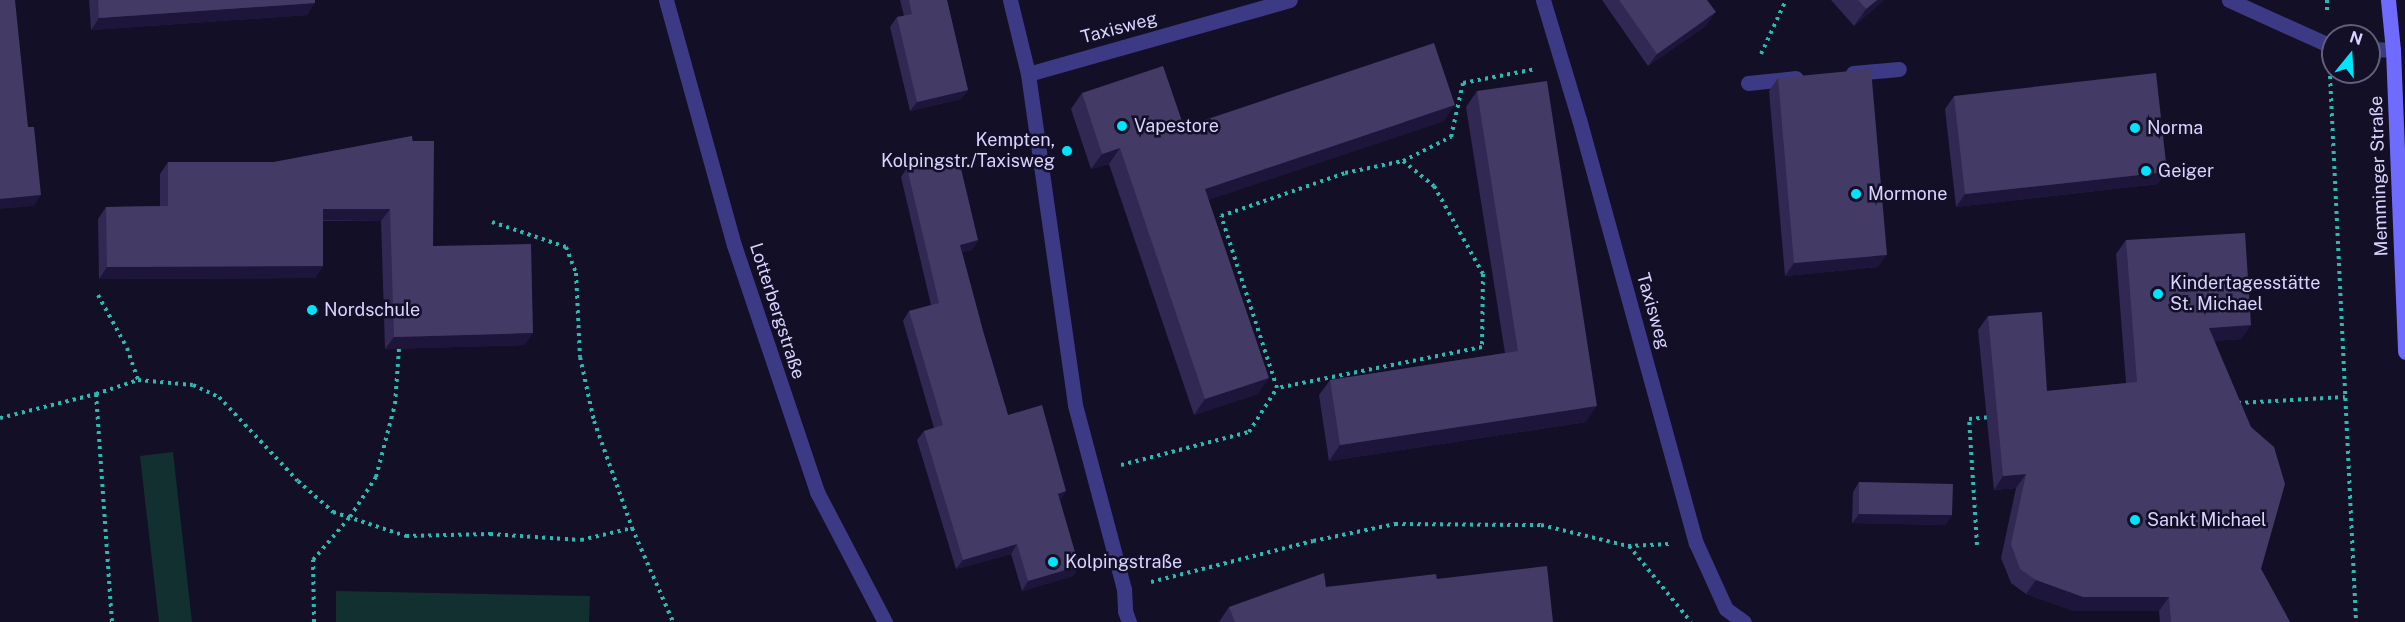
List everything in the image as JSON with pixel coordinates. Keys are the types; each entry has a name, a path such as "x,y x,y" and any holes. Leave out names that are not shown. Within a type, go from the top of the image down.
{"main road":[{"name":"Memminger Straße","path":"2388,0 2393,50 2405,352"}],"street":[{"name":"Lotterbergstraße","path":"666,0 734,245 817,492 885,622"},
{"path":"1010,0 1028,74 1075,405 1124,589 1125,611 1129,622"},
{"name":"Taxisweg","path":"1028,74 1290,0"},
{"name":"Taxisweg","path":"1543,0 1563,64 1696,543 1726,609 1744,622"},
{"path":"2229,0 2321,42"},
{"path":"2381,50 2393,50"},
{"path":"1841,74 1899,69"},
{"path":"1748,83 1806,77"}],"path":[{"path":"1748,83 1786,0"},
{"path":"1277,388 1221,216 1345,173 1403,161 1450,137 1463,83 1563,64"},
{"path":"2332,84 2356,622"},
{"path":"1094,470 1130,464 1249,432 1277,388 1482,347 1483,274 1434,186 1403,161"},
{"path":"492,222 566,247 576,273 580,357 594,421 632,528 673,622"},
{"path":"98,295 127,348 138,380"},
{"path":"314,622 313,560 350,517 376,477 395,404 399,348"},
{"path":"0,418 96,394 138,380 193,385 219,397 298,482 333,512 406,536 490,534 581,540 632,528"},
{"path":"96,394 112,622"},
{"path":"2228,404 2345,397"},
{"path":"1977,545 1968,419 1992,417"},
{"path":"1124,589 1313,541 1395,525 1541,525 1628,546 1696,543"},
{"path":"1628,546 1691,622"}],"green space":[{"path":"173,452 192,622 159,622 140,456"},
{"path":"336,591 590,596 589,622 336,622"}],"building":[{"path":"0,0 15,0 28,127 34,127 41,195 0,199"},
{"path":"98,0 315,0 315,3 99,18"},
{"path":"909,0 947,0 968,90 917,102 897,17 912,14"},
{"path":"1619,0 1707,0 1716,12 1657,54"},
{"path":"1858,0 1877,0 1866,9"},
{"path":"1434,43 1455,105 1205,189 1269,378 1205,399 1120,148 1102,154 1082,93 1163,66 1184,127"},
{"path":"1871,69 1887,255 1794,263 1778,78"},
{"path":"2156,73 2167,172 1965,194 1954,96"},
{"path":"1547,81 1597,406 1340,445 1330,380 1518,351 1477,91"},
{"path":"412,136 412,141 434,141 433,246 531,244 533,333 394,337 390,209 323,209 323,266 107,267 106,207 168,206 168,162 274,162"},
{"path":"958,156 978,240 960,245 983,331 1008,415 1042,405 1066,491 1058,494 1079,566 1028,581 1017,544 963,560 924,431 943,425 909,311 939,303 907,168"},
{"path":"2245,233 2251,325 2209,328 2251,427 2274,447 2285,484 2261,569 2290,622 2171,622 2169,597 2083,597 2036,580 2020,569 2011,544 2026,474 2003,476 1988,316 2042,312 2047,391 2137,382 2126,240"},
{"path":"1859,482 1953,484 1952,515 1859,514"},
{"path":"1547,566 1553,622 1235,622 1229,607 1324,573 1326,587 1436,574 1437,579"}],"place":[{"name":"Vapestore","path":"1122,126"},
{"name":"Norma","path":"2135,128"},
{"name":"Kempten, Kolpingstr./Taxisweg","path":"1067,151"},
{"name":"Geiger","path":"2146,171"},
{"name":"Mormone","path":"1856,194"},
{"name":"Kindertagesstätte St. Michael","path":"2158,294"},
{"name":"Nordschule","path":"312,310"},
{"name":"Sankt Michael","path":"2135,520"},
{"name":"Kolpingstraße","path":"1053,562"}]}
